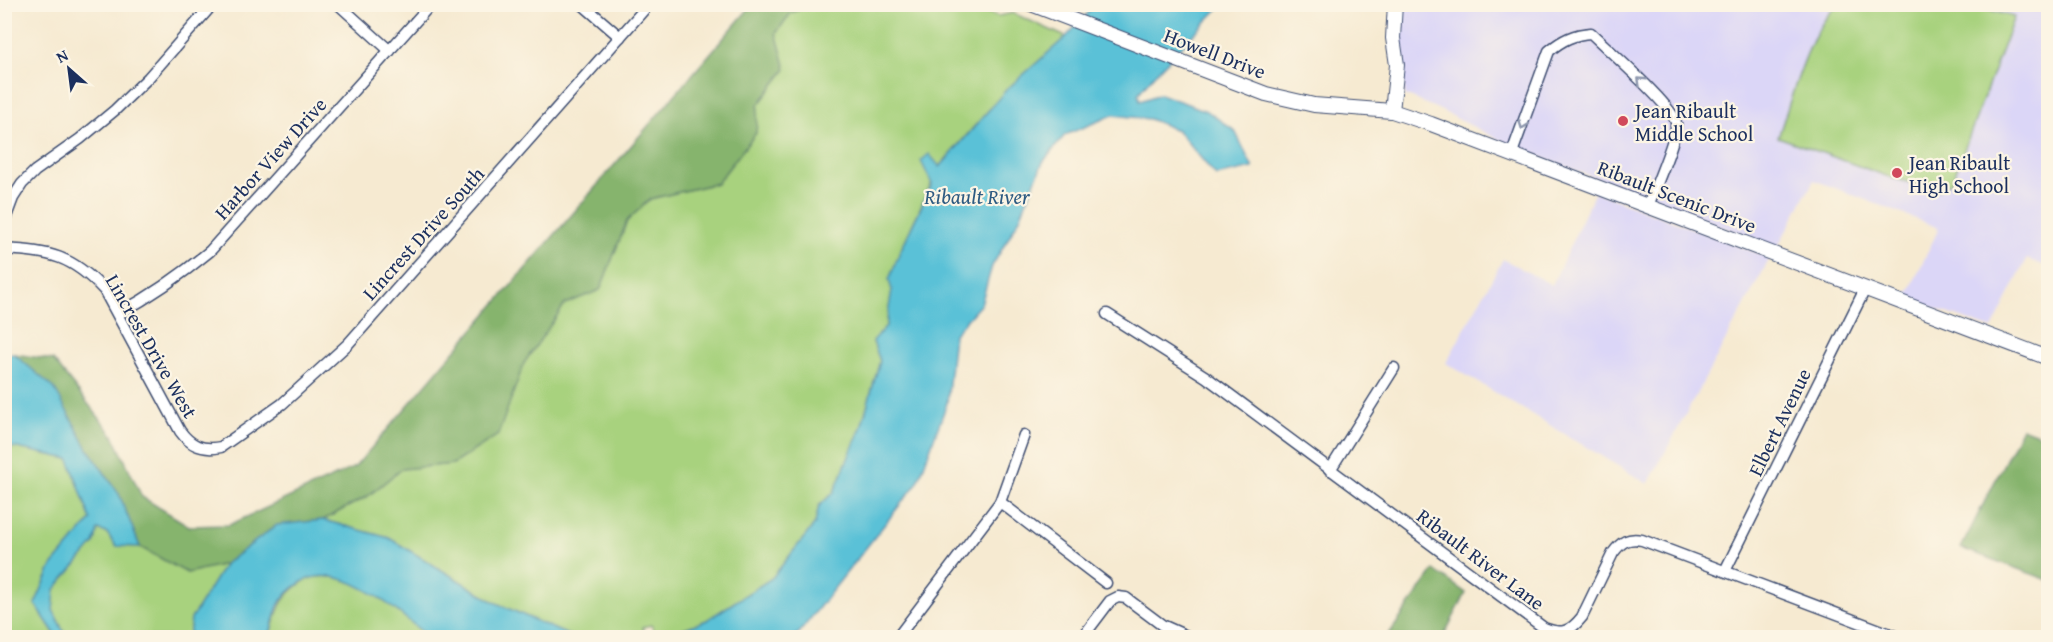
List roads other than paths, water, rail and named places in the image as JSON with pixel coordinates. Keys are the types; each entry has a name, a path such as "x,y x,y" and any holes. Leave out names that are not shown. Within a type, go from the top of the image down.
{"street":[{"path":"4,222 13,198 22,184 35,171 80,139 115,110 148,78 213,4"},
{"path":"338,4 390,51"},
{"name":"Harbor View Drive","path":"118,314 152,296 210,251 431,4"},
{"path":"582,4 620,37"},
{"name":"Lincrest Drive South","path":"198,447 210,450 230,442 282,404 348,344 649,4"},
{"name":"Howell Drive","path":"1031,4 1266,94 1303,102 1392,111"},
{"path":"1392,111 1397,65 1393,38 1395,4"},
{"path":"1512,153 1549,51 1558,43 1571,37 1591,33 1668,107 1676,123 1674,135 1648,206"},
{"name":"Ribault Scenic Drive","path":"1392,111 1512,153 2049,358"},
{"name":"Lincrest Drive West","path":"4,249 38,251 60,256 89,274 104,290 118,314 180,430 187,441 198,447"},
{"name":"Elbert Avenue","path":"1725,571 1865,289"},
{"name":"Ribault River Lane","path":"1107,314 1206,377 1544,628 1554,632 1566,631 1575,625 1618,545 1634,538 1901,638"},
{"path":"1330,470 1394,368"},
{"path":"897,638 1000,502 1024,435"},
{"path":"1000,502 1106,583"},
{"path":"1082,638 1110,601 1118,597 1126,598 1162,625 1191,638"}],"water":[{"name":"Ribault River","path":"1095,5 1222,5 1138,94 1140,101 1160,94 1207,111 1235,131 1253,168 1216,176 1177,130 1149,119 1113,115 1065,135 1043,162 1019,220 992,266 981,304 954,334 947,403 918,482 799,633 791,638 660,638 707,620 772,578 815,524 819,506 834,492 861,428 880,361 873,341 886,326 892,290 889,280 932,184 921,161 929,154 940,167 1006,90 1066,37"},
{"path":"5,354 14,354 54,388 88,449 119,494 140,547 116,546 107,533 98,530 94,544 55,589 53,610 66,637 57,637 35,604 52,566 91,520 69,459 13,447 5,450"},
{"path":"323,520 389,538 494,602 572,637 428,637 401,614 368,591 333,577 316,577 300,583 282,599 269,637 189,637 191,619 225,564 277,525"}],"place":[{"name":"Jean Ribault Middle School","path":"1623,121"},
{"name":"Jean Ribault High School","path":"1897,173"}]}
